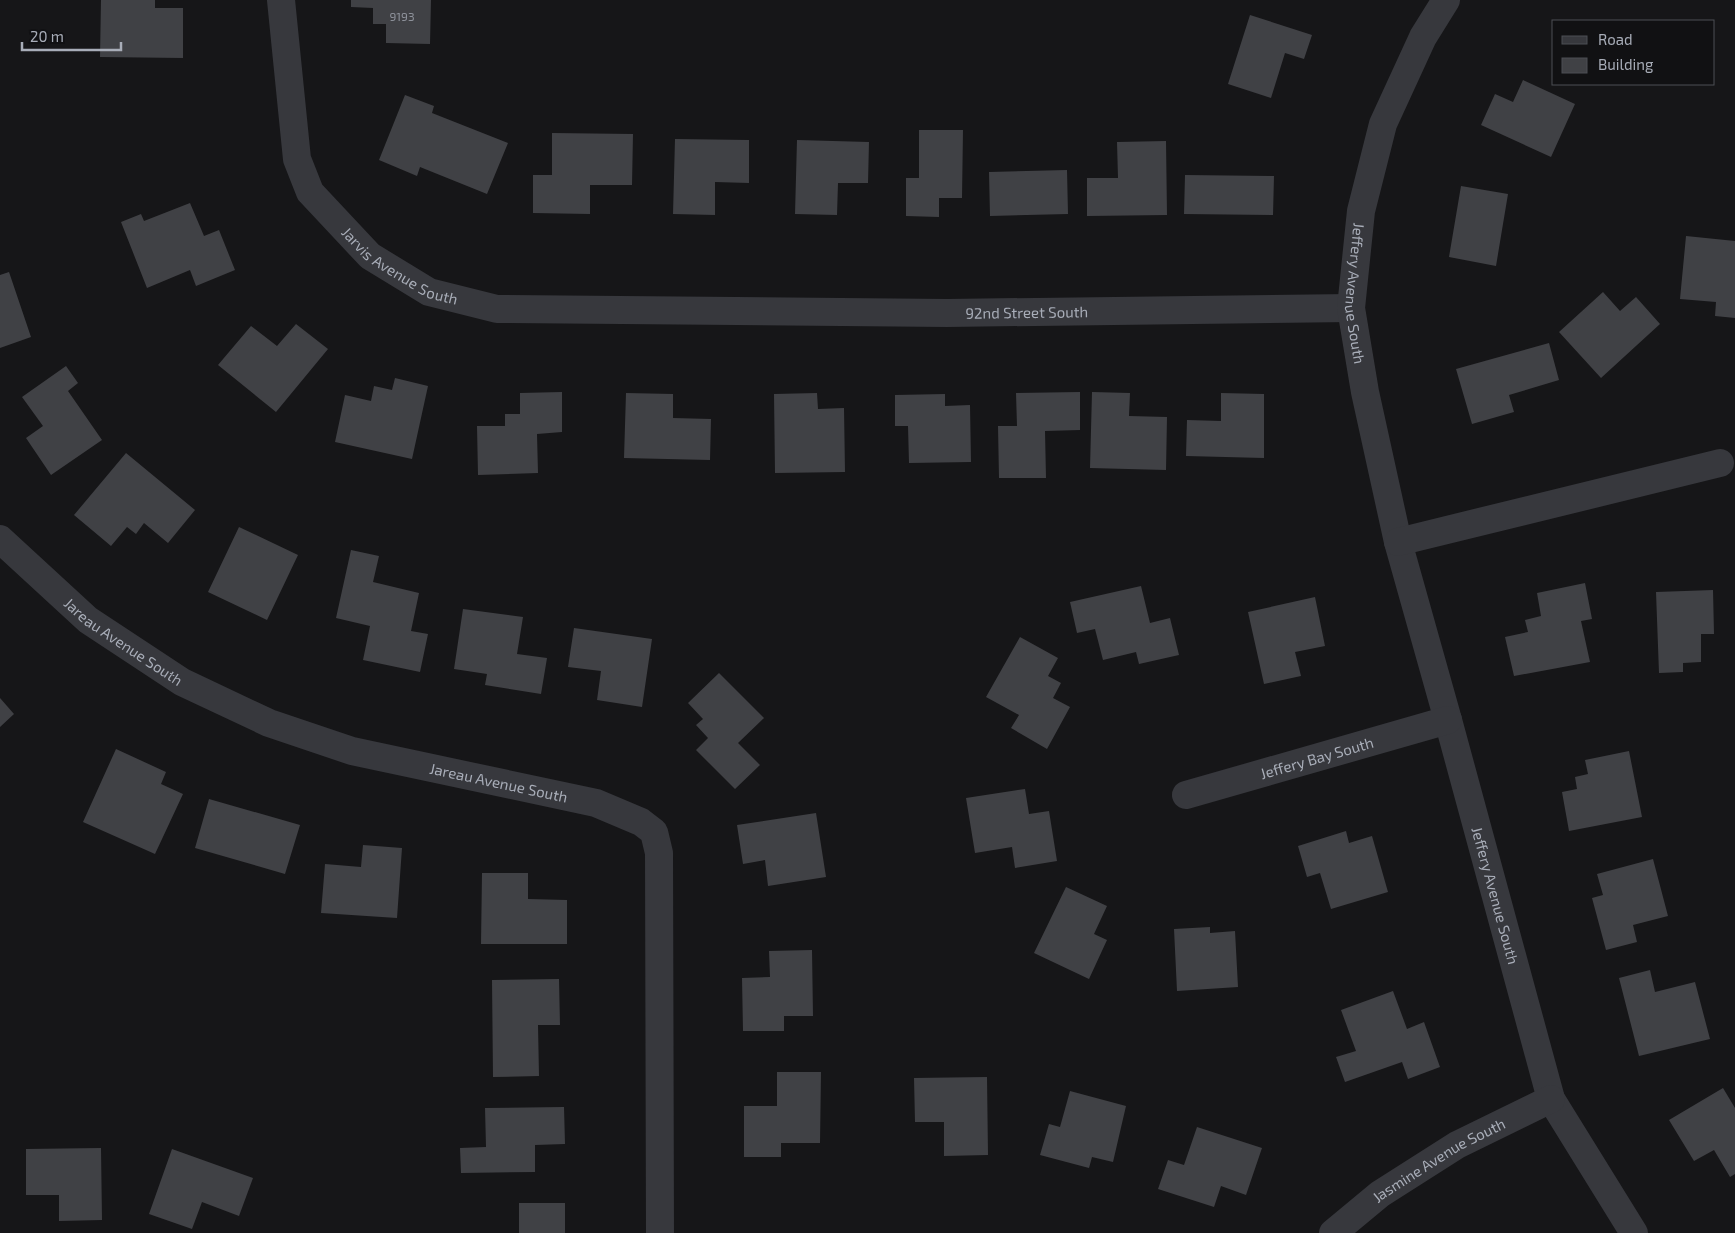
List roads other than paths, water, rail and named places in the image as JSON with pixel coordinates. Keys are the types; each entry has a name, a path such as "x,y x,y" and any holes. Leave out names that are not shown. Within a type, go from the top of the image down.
{"street":[{"name":"Jarvis Avenue South","path":"281,0 297,159 310,192 370,256 429,292 497,309 703,311"},
{"name":"Jeffery Avenue South","path":"1446,0 1423,37 1383,124 1361,211 1351,308 1365,392 1398,542 1551,1100 1634,1233"},
{"name":"92nd Street South","path":"703,311 947,313 1351,308"},
{"path":"1398,542 1720,462"},
{"name":"Jareau Avenue South","path":"1,541 88,620 182,682 269,723 352,751 596,803 642,822 654,832 659,853 660,1233"},
{"name":"Jeffery Bay South","path":"1186,795 1448,720"},
{"name":"Jasmine Avenue South","path":"1333,1233 1380,1194 1457,1145 1551,1100"}]}
